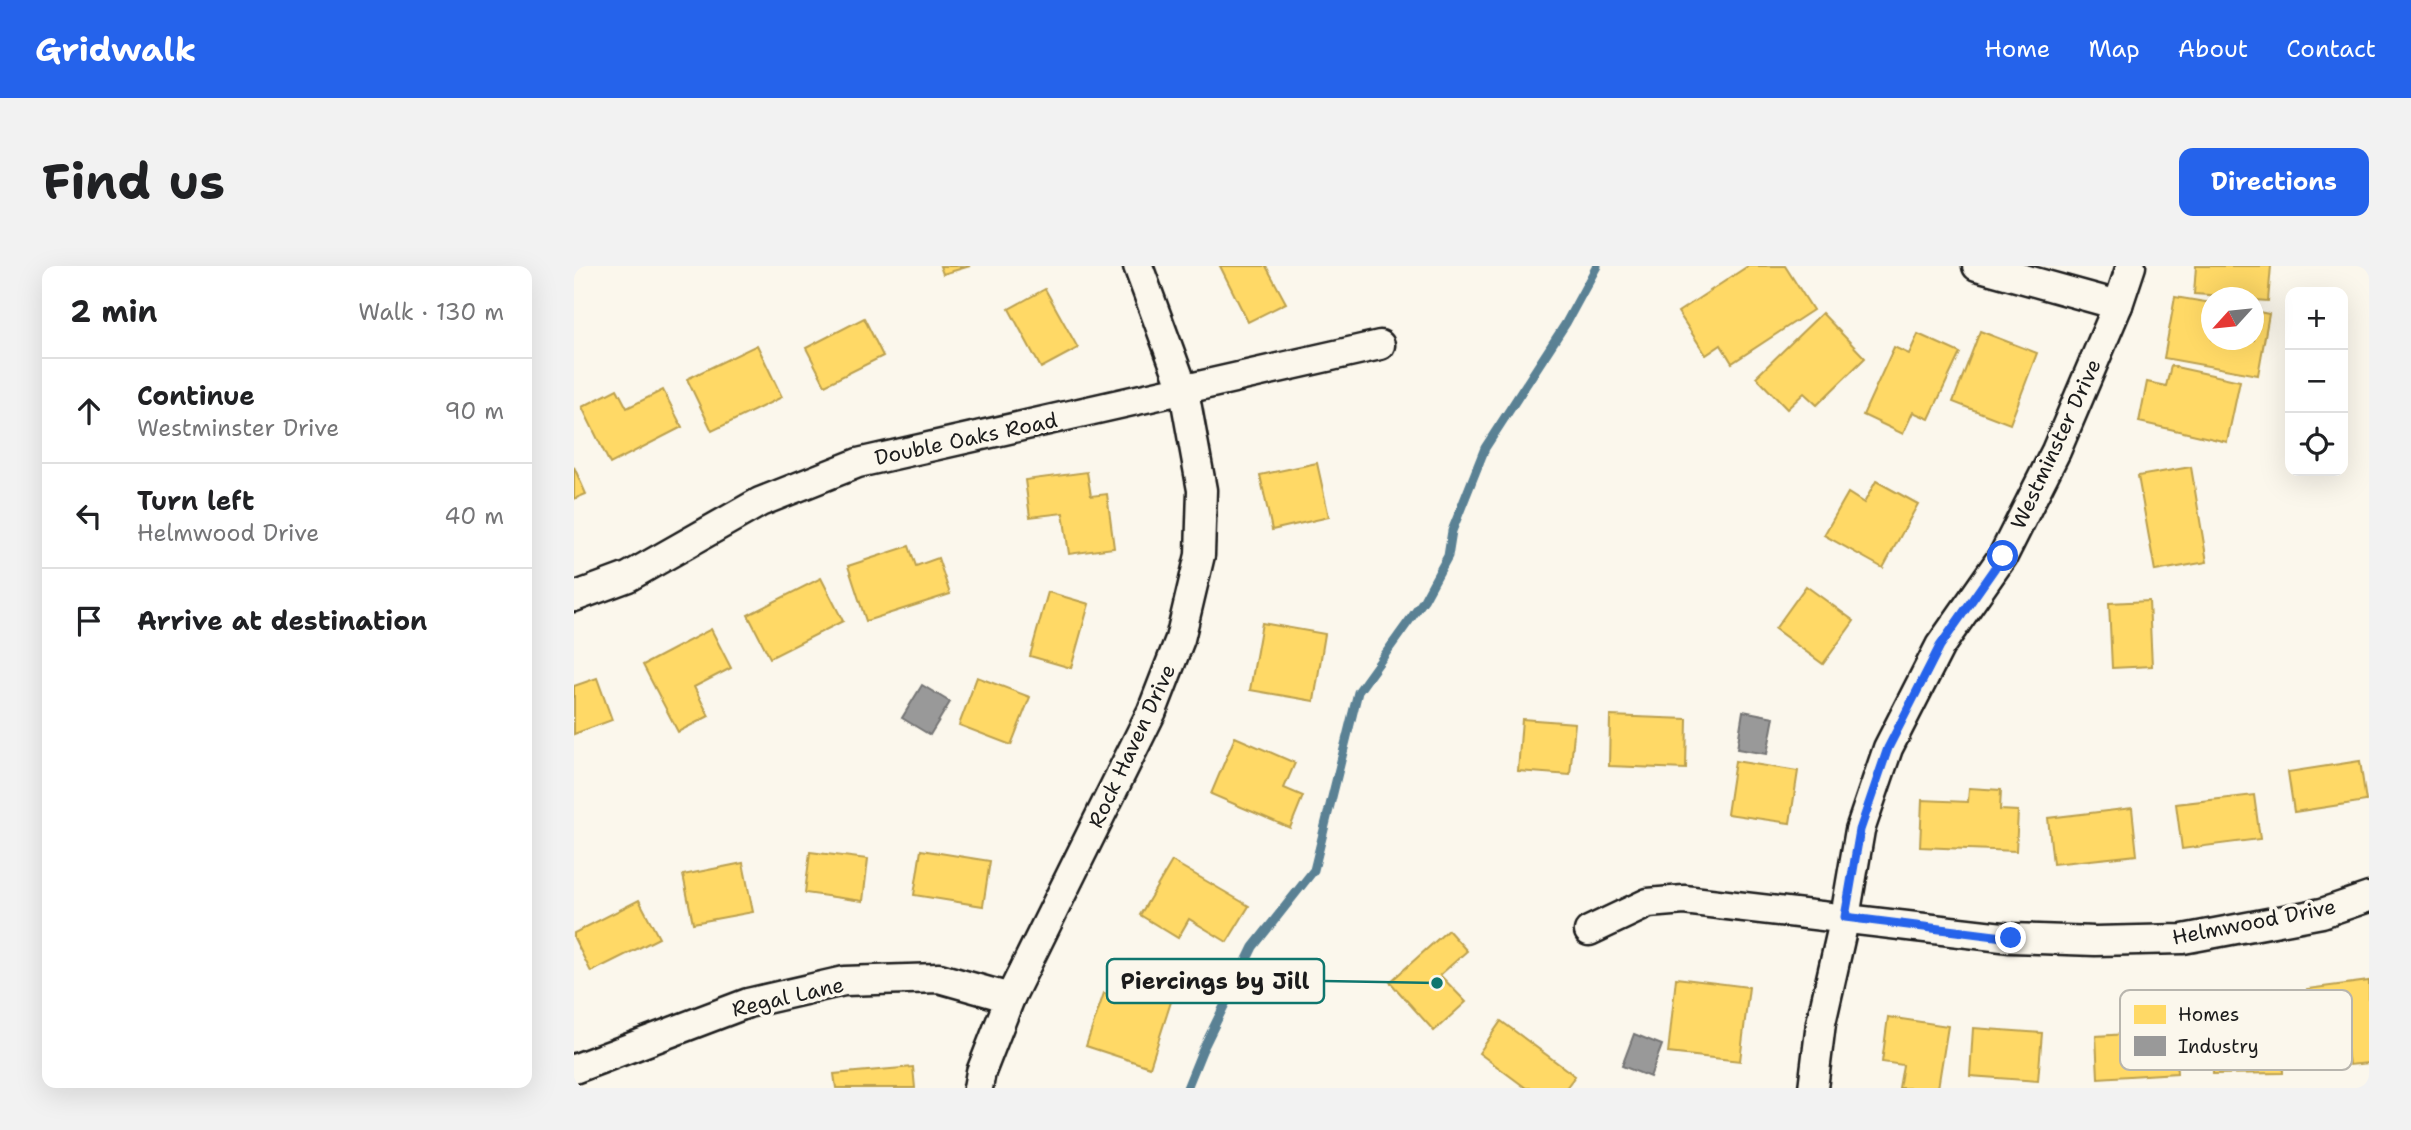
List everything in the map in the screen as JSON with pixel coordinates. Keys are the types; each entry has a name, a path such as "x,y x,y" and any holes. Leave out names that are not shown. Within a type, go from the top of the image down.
{"street":[{"name":"Rock Haven Drive","path":"978,1088 981,1072 1010,998 1152,711 1180,639 1200,555 1202,490 1184,391 1138,266"},
{"path":"1977,266 2118,305"},
{"name":"Westminster Drive","path":"1813,1088 1821,1023 1845,917 1860,830 1888,748 1940,646 2003,556 2056,451 2118,305 2131,266"},
{"name":"Double Oaks Road","path":"574,597 628,577 760,502 858,463 1380,345"},
{"name":"Helmwood Drive","path":"1589,931 1648,903 1684,900 2011,938 2095,941 2183,939 2322,913 2369,897"},
{"name":"Regal Lane","path":"574,1069 748,1003 844,981 939,978 1010,998"}],"building: Homes":[{"path":"940,266 970,266 943,274"},
{"path":"1220,266 1266,266 1286,303 1248,322"},
{"path":"1748,266 1785,266 1813,310 1732,363 1721,345 1706,355 1678,312"},
{"path":"2196,266 2271,266 2268,301 2264,301 2264,287 2201,287 2201,294 2194,294"},
{"path":"1045,289 1078,348 1041,368 1009,309"},
{"path":"2175,297 2201,301 2201,350 2263,350 2258,375 2164,358"},
{"path":"1822,313 1865,358 1817,405 1804,393 1787,409 1756,377"},
{"path":"2264,313 2269,314 2264,342"},
{"path":"864,318 883,356 825,385 806,348"},
{"path":"1980,331 2037,353 2010,424 1953,402"},
{"path":"1918,334 1960,353 1929,419 1913,412 1903,434 1863,415 1894,347 1909,354"},
{"path":"757,345 782,397 712,431 687,379"},
{"path":"2171,366 2240,381 2227,442 2139,422 2147,382 2166,386"},
{"path":"617,389 627,408 663,390 682,427 610,464 582,407"},
{"path":"1317,463 1329,517 1272,530 1260,475"},
{"path":"574,467 586,494 574,499"},
{"path":"2191,467 2207,562 2155,571 2138,476"},
{"path":"1087,472 1091,496 1107,494 1114,548 1069,554 1063,513 1030,517 1025,480"},
{"path":"1876,481 1918,504 1883,568 1824,535 1848,493 1864,503"},
{"path":"909,546 916,566 938,558 950,594 866,621 848,566"},
{"path":"821,578 843,621 770,658 748,615"},
{"path":"1806,586 1854,621 1823,664 1775,629"},
{"path":"1048,592 1089,604 1071,668 1030,656"},
{"path":"2149,601 2152,666 2112,668 2109,603"},
{"path":"1262,623 1325,634 1314,701 1250,690"},
{"path":"711,629 731,668 694,687 709,716 678,732 643,665"},
{"path":"977,677 1030,697 1011,745 959,725"},
{"path":"597,678 612,720 574,734 574,686"},
{"path":"1610,716 1687,719 1686,769 1609,766"},
{"path":"1522,719 1575,723 1570,775 1518,771"},
{"path":"1235,737 1295,763 1284,788 1303,796 1290,828 1211,794"},
{"path":"1735,761 1798,771 1790,823 1727,814"},
{"path":"2360,761 2366,801 2294,812 2288,772"},
{"path":"1969,788 2001,790 2000,810 2018,811 2016,851 1920,847 1922,800 1968,802"},
{"path":"2254,795 2260,839 2182,849 2176,804"},
{"path":"2132,808 2137,855 2053,864 2048,818"},
{"path":"921,850 990,861 983,906 914,895"},
{"path":"810,852 868,859 863,901 805,893"},
{"path":"1172,861 1249,906 1227,942 1189,919 1178,938 1140,915"},
{"path":"743,863 753,912 693,923 683,875"},
{"path":"639,900 659,938 591,972 574,933"},
{"path":"1448,930 1467,951 1440,975 1466,1002 1434,1031 1390,982"},
{"path":"1130,961 1179,977 1150,1067 1086,1046 1104,993 1118,998"},
{"path":"1676,978 1749,987 1740,1061 1668,1053"},
{"path":"2369,981 2369,1063 2352,1065 2352,990 2307,989"},
{"path":"1888,1017 1948,1026 1938,1088 1899,1088 1903,1065 1882,1062"},
{"path":"1501,1021 1575,1076 1566,1088 1526,1088 1479,1053"},
{"path":"1973,1028 2042,1033 2038,1081 1970,1076"},
{"path":"2120,1034 2120,1070 2177,1070 2177,1073 2098,1078 2096,1036"},
{"path":"913,1067 915,1088 836,1088 834,1074"},
{"path":"2213,1070 2283,1070 2283,1073 2213,1074"}],"building: Industry":[{"path":"922,685 950,702 930,735 902,718"},
{"path":"1743,711 1774,717 1767,754 1737,749"},
{"path":"1634,1034 1662,1045 1650,1077 1622,1066"}],"waterway":[{"path":"1187,1088 1202,1051 1253,947 1314,870 1358,692 1424,600 1448,556 1452,531 1485,448 1566,323 1597,266"}],"place":[{"name":"Piercings by Jill","path":"1437,983"}],"route":[{"path":"2003,556 1940,646 1888,748 1860,830 1845,917 2011,938"}]}
